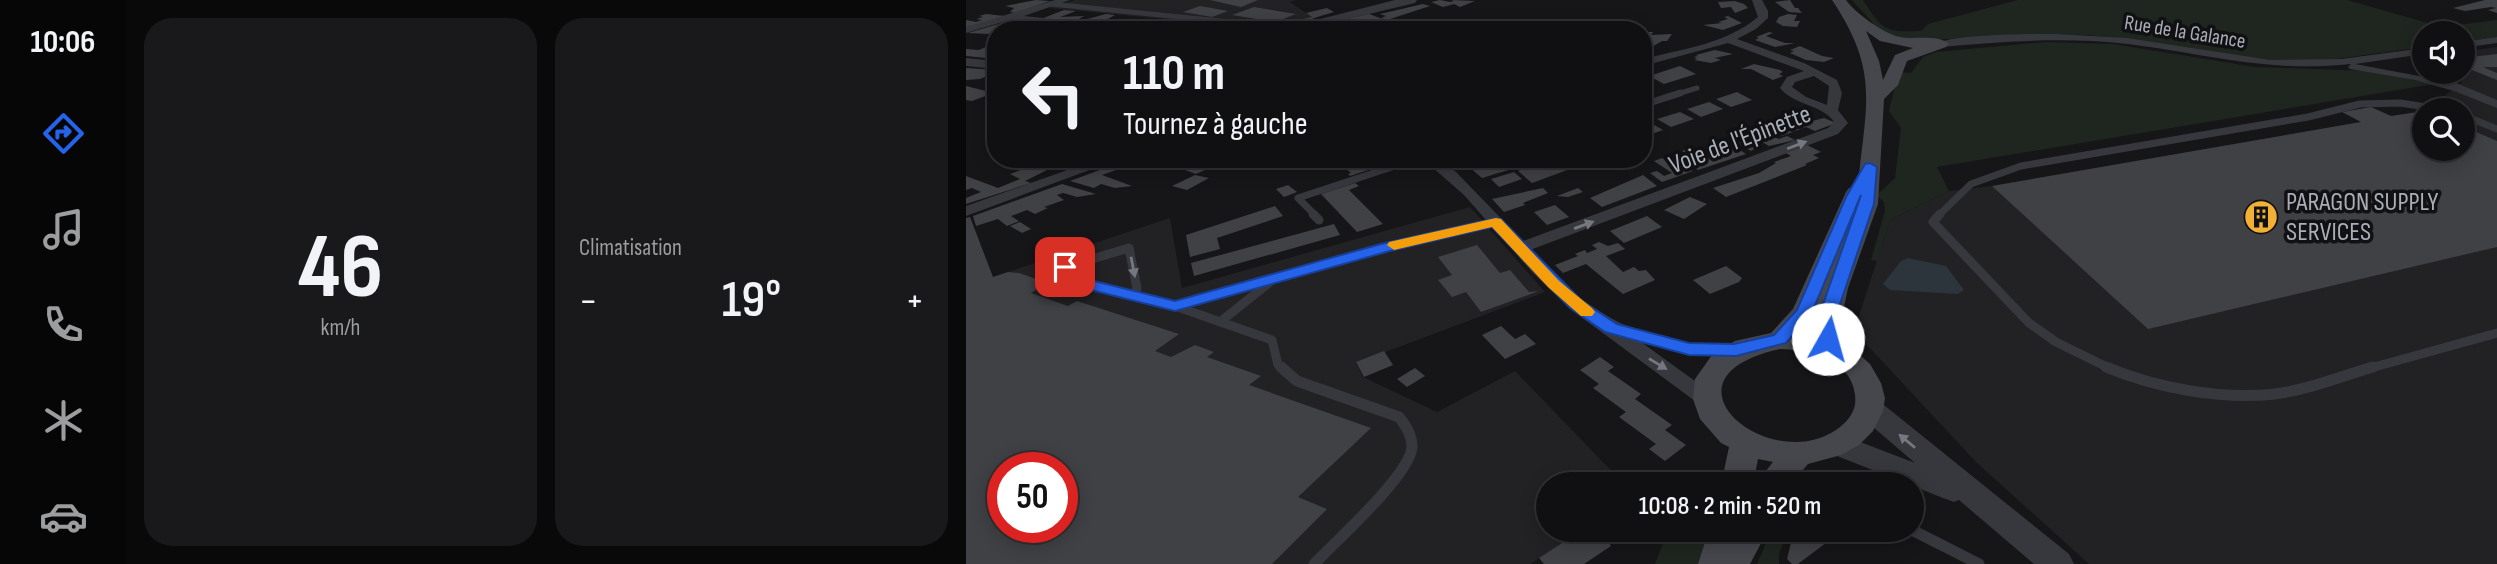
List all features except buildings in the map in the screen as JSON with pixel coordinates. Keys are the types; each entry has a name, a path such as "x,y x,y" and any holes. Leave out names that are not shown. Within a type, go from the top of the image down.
{"main road":[{"path":"1844,7 1869,23 1875,32 1889,38 1941,44"},
{"path":"1839,354 1805,341 1780,340 1736,350 1716,366 1706,388 1706,399 1714,419 1722,428 1745,443 1771,451 1799,453 1837,444 1857,429 1869,408 1867,384 1856,367 1839,354 1828,339 1828,316 1867,204 1877,97 1868,50 1844,7"},
{"path":"1877,97 1890,85 1901,58 1917,50 1941,44"},
{"path":"1780,340 1805,312 1853,197 1870,167"},
{"path":"1739,472 1745,443"},
{"path":"1782,472 1799,453"},
{"path":"1717,564 1723,542"},
{"path":"1732,564 1744,542"}],"street":[{"path":"996,21 1065,0"},
{"path":"1322,21 1411,0"},
{"path":"1652,61 1727,40 1757,25 1763,18 1763,11 1757,0"},
{"path":"1009,17 1047,21"},
{"path":"966,30 987,24"},
{"name":"Rue de la Galance","path":"1941,44 2031,37 2096,38 2245,61 2321,64 2412,53"},
{"path":"1727,40 1813,72 1835,86 1832,110 1811,104 1786,88 1791,80 1813,72"},
{"path":"2475,43 2497,40"},
{"path":"2387,56 2497,104"},
{"path":"966,62 987,64"},
{"path":"2321,64 2396,73 2460,89"},
{"name":"Voie de l'Épinette","path":"1520,248 1833,131 1841,123 1832,110"},
{"path":"966,211 1087,168"},
{"path":"1441,168 1576,305 1611,328 1622,340 1678,376 1706,399"},
{"path":"1611,328 1689,349 1736,350"},
{"path":"1869,408 2046,561"},
{"path":"1837,444 1978,500"}],"lane":[{"path":"1051,4 1220,21"},
{"path":"1652,103 1697,88"},
{"path":"2412,105 2360,104 2308,117 2021,166 1971,184 1951,201 1933,222 2028,322 2063,345 2117,370 2196,393 2239,396 2276,394 2497,333"},
{"path":"2475,120 2497,129"},
{"path":"1319,220 1298,198 1389,168"},
{"path":"1175,306 1386,247 1496,222"},
{"path":"1134,295 1137,288 1129,248 1065,267 1066,277 1073,280 1175,306 1272,340 1278,365 1297,381 1399,417 1409,428 1413,444 1410,460 1314,564"},
{"path":"1220,322 1274,279"},
{"path":"1924,536 1979,564"}],"shaded area":[{"path":"1075,0 1296,0 1290,2 1315,19 1185,21 1049,8"},
{"path":"1852,0 1863,0 1875,18 1886,28 1909,31 1921,31 1928,24 2018,0 2347,0 2421,21 2412,21 2412,49 2320,61 2244,59 2132,39 2086,35 2038,34 1913,41 1880,31"},
{"path":"2497,20 2497,37 2475,40 2475,23"},
{"path":"2046,42 2113,44 2255,67 2372,71 2412,79 2412,84 2434,84 1937,167 1949,191 1890,220 1877,261 1871,260 1885,211 1884,202 1877,195 1895,178 1901,128 1889,111 1898,72 1911,73 1923,57 1936,52"},
{"path":"2497,47 2497,564 2089,564 1976,462 1867,345 1857,322 1890,220 1949,191 1992,186 2412,113 2412,161 2475,161 2475,98 2442,98 2460,84 2475,84 2475,50"},
{"path":"1470,207 1545,292 1356,363 1363,377 1437,412 1515,371 1612,472 1536,472 1536,542 1564,542 1530,564 966,564 966,218 993,277 1170,218 1182,288"},
{"path":"1908,258 1946,266 1964,290 1958,294 1890,290 1883,284 1901,261"},
{"path":"1663,542 1708,542 1699,564 1655,564"},
{"path":"1784,542 1779,564 1757,564 1766,543"}],"slow traffic":[{"path":"1394,245 1496,222 1554,284 1587,312"}],"place":[{"name":"PARAGON SUPPLY SERVICES","path":"2261,217"}],"route":[{"path":"1065,267 1066,277 1073,280 1175,306 1386,247 1496,222 1576,305 1611,328 1689,349 1712,352 1736,350 1764,341 1780,340 1805,312 1853,197 1870,167 1867,204 1828,316 1828,339"}]}
